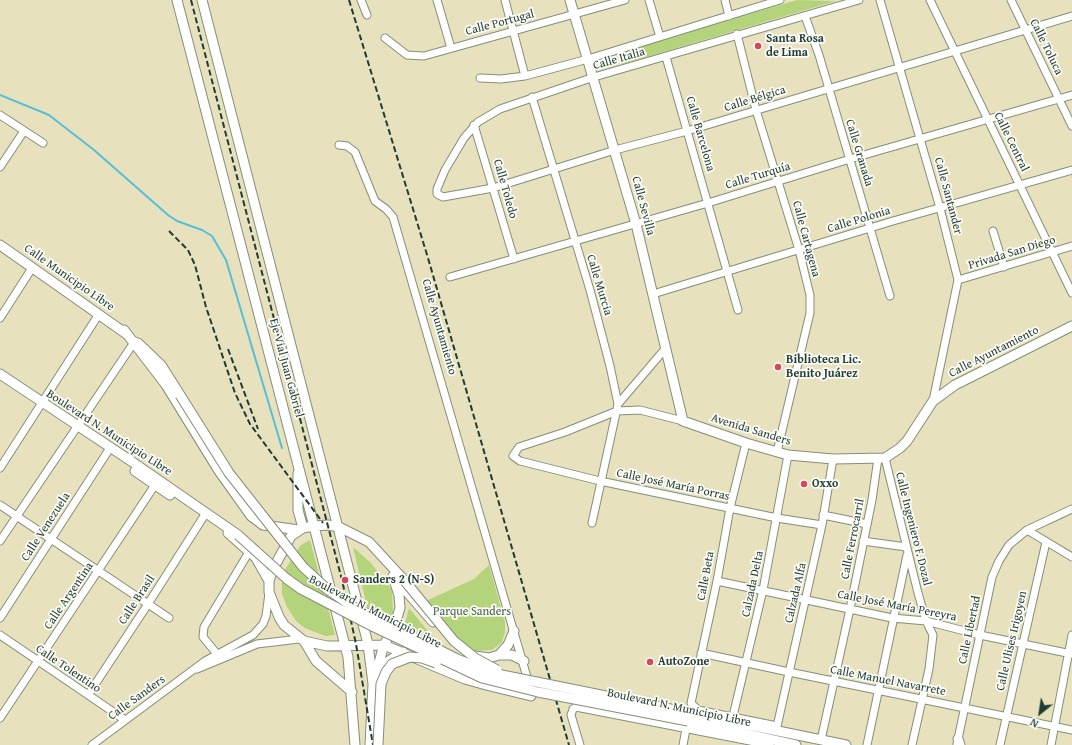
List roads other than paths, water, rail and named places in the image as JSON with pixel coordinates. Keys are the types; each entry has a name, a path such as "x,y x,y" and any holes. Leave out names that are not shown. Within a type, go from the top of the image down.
{"main road":[{"name":"Eje Vial Juan Gabriel","path":"177,0 345,645 352,692 355,745"},
{"name":"Eje Vial Juan Gabriel","path":"202,0 368,644 373,684 370,745"},
{"name":"Calle Sevilla","path":"570,0 573,14 594,77 636,224 683,421"},
{"name":"Calle Municipio Libre","path":"0,245 124,330 134,342"},
{"name":"Calle Ayuntamiento","path":"881,458 900,448 907,441 933,401 971,376 1072,326"},
{"path":"134,342 166,385 219,471 251,516 262,525 301,529 328,525 339,527 369,542 404,580 454,642 482,662 515,678"},
{"name":"Boulevard N. Municipio Libre","path":"134,342 161,365 228,473 303,567 327,589 352,606 457,659 486,671 774,738 796,745"},
{"name":"Boulevard N. Municipio Libre","path":"0,374 220,521 287,579 301,589 374,628 482,678 538,692 690,718"},
{"name":"Avenida Sanders","path":"683,421 746,443 788,455 833,459 881,458"},
{"path":"113,450 123,462 155,485 223,529 260,564 269,581"},
{"path":"299,465 298,510 301,529"},
{"path":"301,529 291,536 273,569 269,581 269,592 279,617 301,640 316,661 352,692"},
{"path":"360,538 447,639 458,648 480,658 489,658 499,655 512,655 524,661"},
{"path":"373,684 379,667 384,644 395,624 400,608 398,587 391,574"},
{"path":"499,655 508,645 514,631"},
{"path":"301,640 327,646 384,644 479,683 531,696"},
{"path":"379,667 403,652"},
{"path":"378,745 381,684 386,672 392,664 410,657 422,658 482,678"},
{"name":"Boulevard N. Municipio Libre","path":"774,738 821,740 846,745"}],"street":[{"path":"361,0 367,15"},
{"path":"437,0 452,48"},
{"path":"505,0 525,76"},
{"name":"Calle Portugal","path":"385,38 402,52 412,57 424,56 625,0"},
{"path":"649,0 660,37"},
{"path":"725,0 729,16"},
{"name":"Calle Italia","path":"480,78 502,79 525,76 588,59 780,0"},
{"name":"Calle Italia","path":"443,197 438,195 436,192 457,148 474,125 491,113 594,77 666,57 737,34 859,0"},
{"name":"Calle Santander","path":"880,0 921,138 958,280 933,401"},
{"name":"Calle Central","path":"930,0 1072,293"},
{"name":"Calle Toluca","path":"1011,0 1072,126"},
{"name":"Calle Granada","path":"805,16 850,159 890,296"},
{"name":"Calle Bélgica","path":"443,197 493,188 615,150 687,131 1072,16"},
{"name":"Calle Cartagena","path":"737,34 756,110 779,181 810,295 810,313 777,452"},
{"name":"Calle Barcelona","path":"666,57 738,310"},
{"name":"Calle Turquía","path":"450,277 708,203 987,118 1072,95"},
{"name":"Calle Murcia","path":"532,98 597,316 618,404 592,523"},
{"path":"0,115 43,143"},
{"name":"Calle Toledo","path":"474,125 514,259"},
{"path":"0,167 24,131"},
{"name":"Calle Ayuntamiento","path":"339,145 347,146 355,152 375,201 386,209 393,217 514,631"},
{"name":"Calle Polonia","path":"653,294 1072,170"},
{"path":"993,231 1004,267"},
{"name":"Privada San Diego","path":"958,280 1053,253 1072,246"},
{"path":"0,318 32,268"},
{"path":"0,468 43,404 100,314"},
{"path":"0,541 134,342"},
{"path":"618,404 666,349"},
{"path":"617,411 640,410 683,421"},
{"name":"Calle José María Porras","path":"617,411 565,432 519,447 513,456 520,461 600,481 822,526"},
{"name":"Calle Beta","path":"683,745 690,718 691,703 717,581 730,508 746,443"},
{"name":"Calle Venezuela","path":"0,618 113,450"},
{"name":"Calzada Delta","path":"733,716 763,590 788,455"},
{"name":"Calle Ferrocarril","path":"821,740 881,458"},
{"name":"Calle Ingeniero F. Dozal","path":"881,458 926,621 934,636 934,644 912,745"},
{"name":"Calzada Alfa","path":"774,738 822,526 833,459"},
{"name":"Calle Argentina","path":"0,718 155,485"},
{"path":"0,505 169,618"},
{"name":"Calle Libertad","path":"958,743 994,570 1009,545 1027,530 1072,509"},
{"path":"823,515 867,524"},
{"name":"Calle Brasil","path":"88,695 204,516"},
{"path":"1027,530 1072,557"},
{"path":"863,541 907,550 867,745"},
{"name":"Calle Ulises Irigoyen","path":"1000,745 1046,542"},
{"path":"217,654 203,637 204,627 249,552"},
{"name":"Calle José María Pereyra","path":"717,581 892,618 926,621 980,635 1070,654"},
{"name":"Calle Sanders","path":"92,745 195,670 205,661 243,641 258,631 266,616 269,592"},
{"path":"514,631 524,661 531,696"},
{"path":"1051,745 1070,654 1072,634"},
{"name":"Calle Tolentino","path":"0,635 125,720"},
{"name":"Calle Sanders","path":"195,670 257,644 277,640 301,640"},
{"name":"Calle Manuel Navarrete","path":"701,652 834,682 1072,730"},
{"path":"580,745 571,715 573,709 581,707 690,718 733,716 774,738"}],"waterway":[{"path":"0,95 49,115 94,150 168,215 177,221 202,230 212,236 226,260 282,448"}],"railway":[{"path":"191,0 342,580 356,644 373,745"},
{"path":"349,0 428,258 569,745"},
{"path":"169,231 188,250 195,265 206,307 235,393 250,424 323,523"},
{"path":"228,349 258,429"}],"place":[{"name":"Santa Rosa de Lima","path":"758,46"},
{"name":"Biblioteca Lic. Benito Juárez","path":"778,367"},
{"name":"Oxxo","path":"804,484"},
{"name":"Sanders 2 (N-S)","path":"345,580"},
{"name":"AutoZone","path":"650,662"}],"park label":[{"name":"Parque Sanders","path":"472,612"}]}
